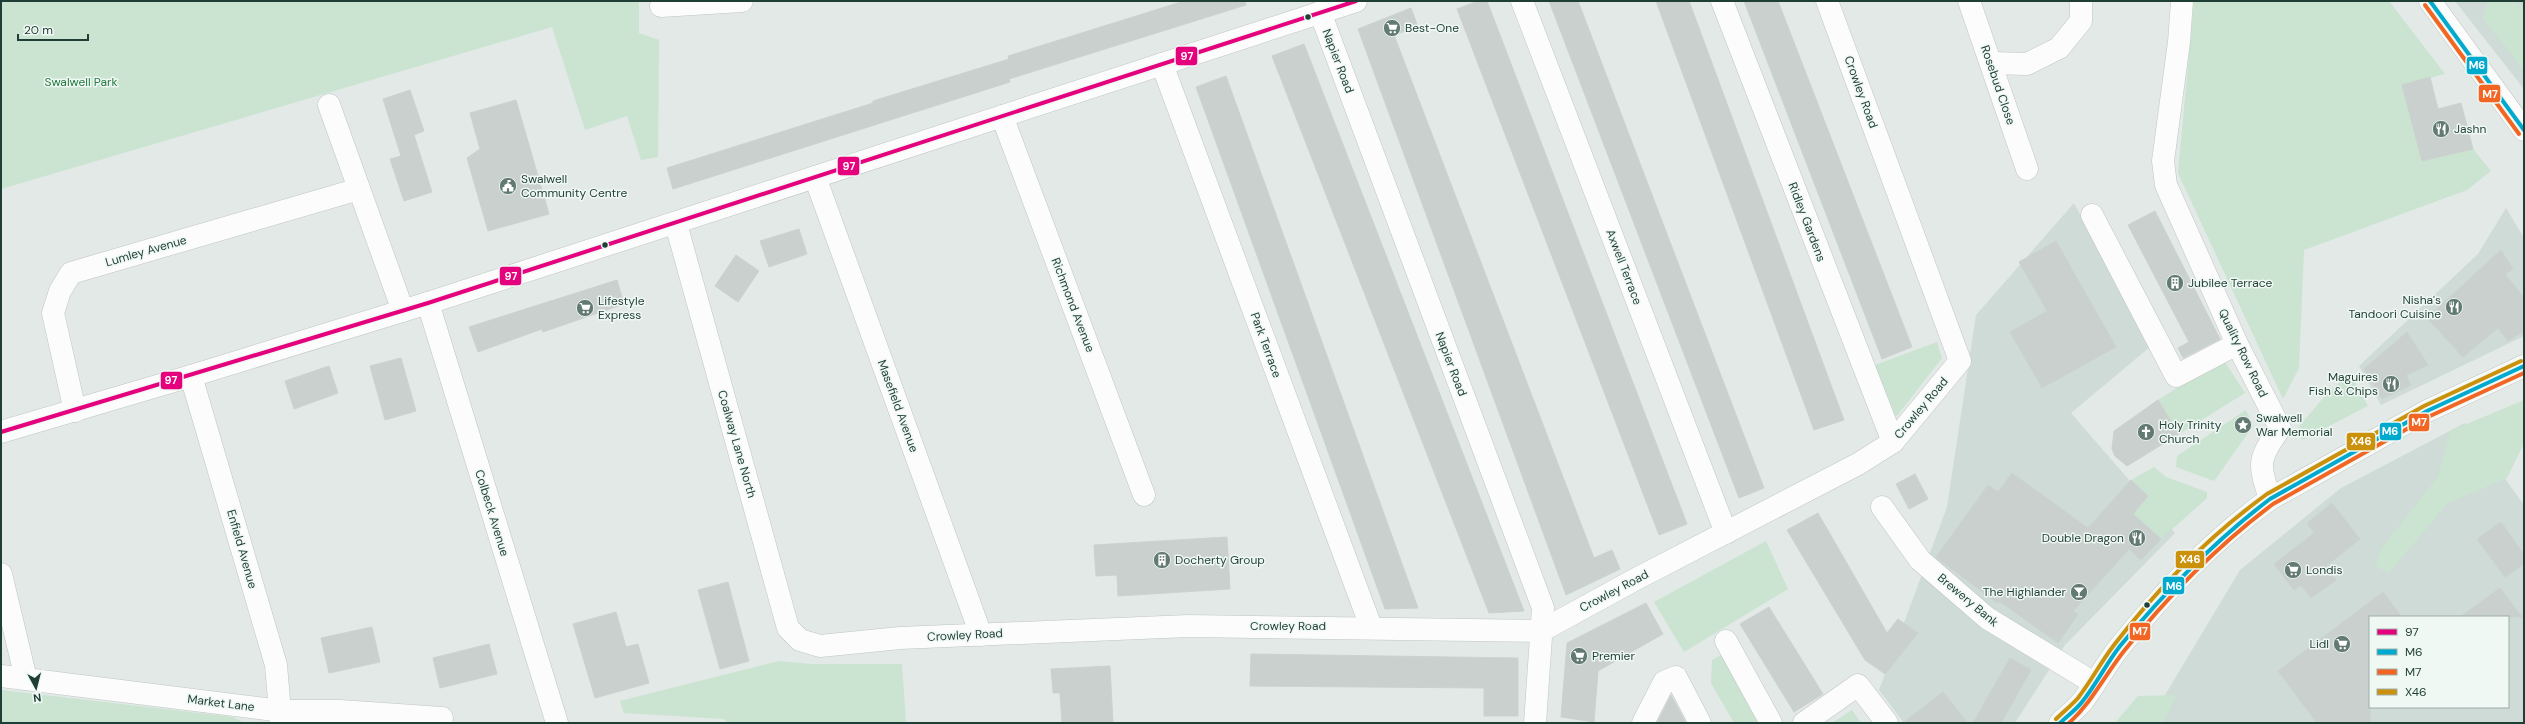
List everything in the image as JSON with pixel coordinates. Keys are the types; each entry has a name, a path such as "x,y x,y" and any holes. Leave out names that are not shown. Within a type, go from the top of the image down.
{"street":[{"path":"660,6 742,1"},
{"name":"Axwell Terrace","path":"1522,1 1726,533"},
{"name":"Ridley Gardens","path":"1722,1 1893,442"},
{"name":"Crowley Road","path":"820,646 900,638 1188,626 1371,627 1541,631 1638,578 1858,464 1893,442 1960,361 1827,1"},
{"name":"Rosebud Close","path":"1969,1 1992,63 2027,169"},
{"path":"1992,63 2027,64 2058,48 2081,21 2081,1"},
{"name":"Quality Row Road","path":"2182,1 2179,42 2163,161 2166,185 2237,344 2280,428 2264,452 2260,469 2270,499"},
{"path":"2430,1 2524,130"},
{"path":"1,432 75,411 403,311 676,224 815,177 1352,2"},
{"name":"Napier Road","path":"1320,12 1543,608 1535,723"},
{"name":"Park Terrace","path":"1162,64 1371,627"},
{"path":"329,105 403,311"},
{"name":"Richmond Avenue","path":"1002,116 1144,495"},
{"name":"Masefield Avenue","path":"815,177 981,635"},
{"name":"Lumley Avenue","path":"75,411 53,313 60,291 71,273 359,189"},
{"path":"2092,215 2176,376 2237,344"},
{"name":"Coalway Lane North","path":"676,224 788,628 800,640 820,646"},
{"name":"Colbeck Avenue","path":"428,303 557,723"},
{"path":"2060,723 2082,702 2117,651 2181,576 2221,537 2270,499 2427,411 2524,366"},
{"name":"Enfield Avenue","path":"191,376 276,665 282,717"},
{"name":"Brewery Bank","path":"1882,507 1920,560 1987,618 2094,683"},
{"path":"1,574 26,679"},
{"path":"1726,642 1771,723"},
{"name":"Market Lane","path":"1,676 282,717 340,710 442,718"},
{"path":"1643,723 1664,682 1676,677 1700,723"},
{"path":"1804,723 1858,685 1887,723"},
{"path":"2076,723 2082,702"}],"shaded area":[{"path":"2455,1 2524,1 2524,89"},
{"path":"2074,203 2150,347 2071,413 2175,533 2065,645 2015,723 1904,723 1879,690 1947,507 1976,315"},
{"path":"2506,208 2524,238 2524,336 2381,405 2359,366 2478,254"},
{"path":"2465,423 2524,505 2524,723 2154,723 2165,695 2240,570 2341,488"}],"green space":[{"name":"Swalwell Park","path":"1,1 639,1 639,33 659,40 658,157 641,160 627,116 585,130 552,27 1,189"},
{"path":"2194,1 2389,1 2445,74 2403,85 2422,161 2473,149 2491,171 2467,190 2304,250 2299,368 2283,399 2178,173"},
{"path":"2488,1 2514,1 2524,7 2524,66 2521,67 2482,17"},
{"path":"1937,342 1942,358 1896,417 1875,365"},
{"path":"2223,359 2245,393 2179,434 2158,400"},
{"path":"2350,373 2368,406 2302,440 2298,428 2324,397"},
{"path":"2524,400 2524,443 2507,478 2448,503 2389,573 2375,566 2381,549 2438,476 2450,431"},
{"path":"2246,410 2253,426 2214,481 2176,467 2177,456"},
{"path":"2154,467 2166,477 2207,492 2207,498 2161,539 2133,514 2148,496 2131,480"},
{"path":"1766,541 1788,589 1684,652 1654,602"},
{"path":"1723,654 1760,723 1734,723 1711,683 1712,660"},
{"path":"779,661 811,664 902,664 906,723 727,723 724,719 624,713 620,701"},
{"path":"1,690 233,717 244,723 1,723"},
{"path":"2177,695 2163,723 2115,723 2138,696"},
{"path":"1852,710 1861,723 1832,723"}],"building":[{"path":"1184,1 1245,1 1246,5 1009,79 1010,82 673,189 667,168 873,103 873,101 1009,59 1008,56"},
{"path":"1478,1 1487,1 1687,524 1659,535 1457,9"},
{"path":"1549,1 1578,1 1764,488 1739,498"},
{"path":"1656,1 1689,1 1844,420 1814,430"},
{"path":"1744,1 1778,1 1912,347 1882,359"},
{"path":"1411,8 1418,27 1394,35 1594,558 1612,550 1620,569 1566,595 1358,29"},
{"path":"1304,44 1524,611 1489,613 1272,56"},
{"path":"1226,76 1418,608 1385,609 1196,87"},
{"name":"Jashn","path":"2430,77 2438,109 2461,103 2473,149 2422,161 2402,85"},
{"path":"410,90 424,131 414,135 432,192 404,201 390,159 401,156 383,99"},
{"name":"Swalwell Community Centre","path":"516,100 549,214 488,231 467,158 480,149 470,113"},
{"name":"Jubilee Terrace","path":"2155,211 2220,339 2183,358 2178,348 2189,342 2128,225"},
{"path":"799,229 807,254 769,267 760,241"},
{"path":"2056,241 2116,347 2042,388 2010,332 2047,311 2019,262"},
{"path":"2501,250 2513,269 2505,274 2524,298 2524,327 2522,332 2508,341 2498,328 2463,357 2427,318"},
{"path":"736,255 759,271 738,302 715,286"},
{"path":"617,280 624,304 543,332 542,329 478,352 469,327"},
{"path":"2407,332 2428,365 2406,375 2411,385 2382,399 2364,369"},
{"path":"401,358 416,411 385,420 370,366"},
{"path":"329,366 338,393 294,409 285,381"},
{"name":"Holy Trinity Church","path":"2158,400 2179,434 2127,466 2115,456 2112,449 2114,431"},
{"path":"2012,473 2088,528 2131,480 2148,496 2133,514 2161,539 2141,560 2129,549 2073,611 2078,614 2058,643 1999,601 1997,603 1936,557 1988,485 1998,492"},
{"path":"1915,474 1928,499 1909,509 1896,484"},
{"path":"2332,503 2360,539 2326,566 2336,580 2311,598 2301,585 2294,590 2274,564 2314,533 2307,523"},
{"path":"1818,513 1887,633 1898,619 1918,633 1885,674 1865,660 1787,530"},
{"path":"2501,522 2524,555 2524,564 2505,577 2477,539"},
{"name":"Docherty Group","path":"1227,537 1230,589 1118,596 1117,575 1096,576 1094,545"},
{"path":"728,582 749,661 720,669 698,590"},
{"path":"2500,588 2522,617 2509,616 2461,616"},
{"name":"Lidl","path":"2383,592 2401,616 2369,616 2370,723 2317,723 2278,671"},
{"path":"1646,603 1663,634 1598,671 1594,722 1561,717 1567,643"},
{"path":"1769,607 1823,694 1794,712 1740,624"},
{"path":"616,612 626,647 638,644 649,683 595,698 573,624"},
{"path":"372,627 380,662 329,673 321,638"},
{"path":"489,644 497,674 440,688 433,658"},
{"path":"1251,654 1518,658 1518,716 1484,716 1484,688 1250,686"},
{"path":"2010,658 2031,670 2001,723 1973,723"},
{"path":"1110,666 1113,723 1062,723 1060,693 1053,693 1051,669"},
{"path":"1943,692 1968,723 1903,723"},
{"path":"1671,695 1686,723 1657,723"}],"transit line":[{"name":"97","path":"1,432 428,303 1356,1"},
{"name":"M6","path":"2430,1 2524,130"},
{"name":"M7","path":"2425,5 2519,134"},
{"name":"X46","path":"2056,719 2078,698 2114,645 2166,583 2205,545 2246,510 2267,494 2424,406 2521,361"},
{"name":"M6","path":"2060,723 2080,705 2120,646 2154,606 2190,568 2249,515 2270,499 2427,411 2524,366"},
{"name":"M7","path":"2069,723 2092,697 2124,651 2176,591 2213,554 2252,520 2273,504 2430,416 2524,373"}],"place":[{"name":"Best-One","path":"1392,28"},
{"name":"Jashn","path":"2441,129"},
{"name":"Swalwell Community Centre","path":"508,186"},
{"name":"Jubilee Terrace","path":"2175,283"},
{"name":"Nisha's Tandoori Cuisine","path":"2454,307"},
{"name":"Lifestyle Express","path":"585,308"},
{"name":"Maguires Fish & Chips","path":"2391,384"},
{"name":"Swalwell War Memorial","path":"2243,425"},
{"name":"Holy Trinity Church","path":"2146,432"},
{"name":"Double Dragon","path":"2137,538"},
{"name":"Docherty Group","path":"1162,560"},
{"name":"Londis","path":"2293,570"},
{"name":"The Highlander","path":"2079,592"},
{"name":"Lidl","path":"2342,644"},
{"name":"Premier","path":"1579,656"}]}
